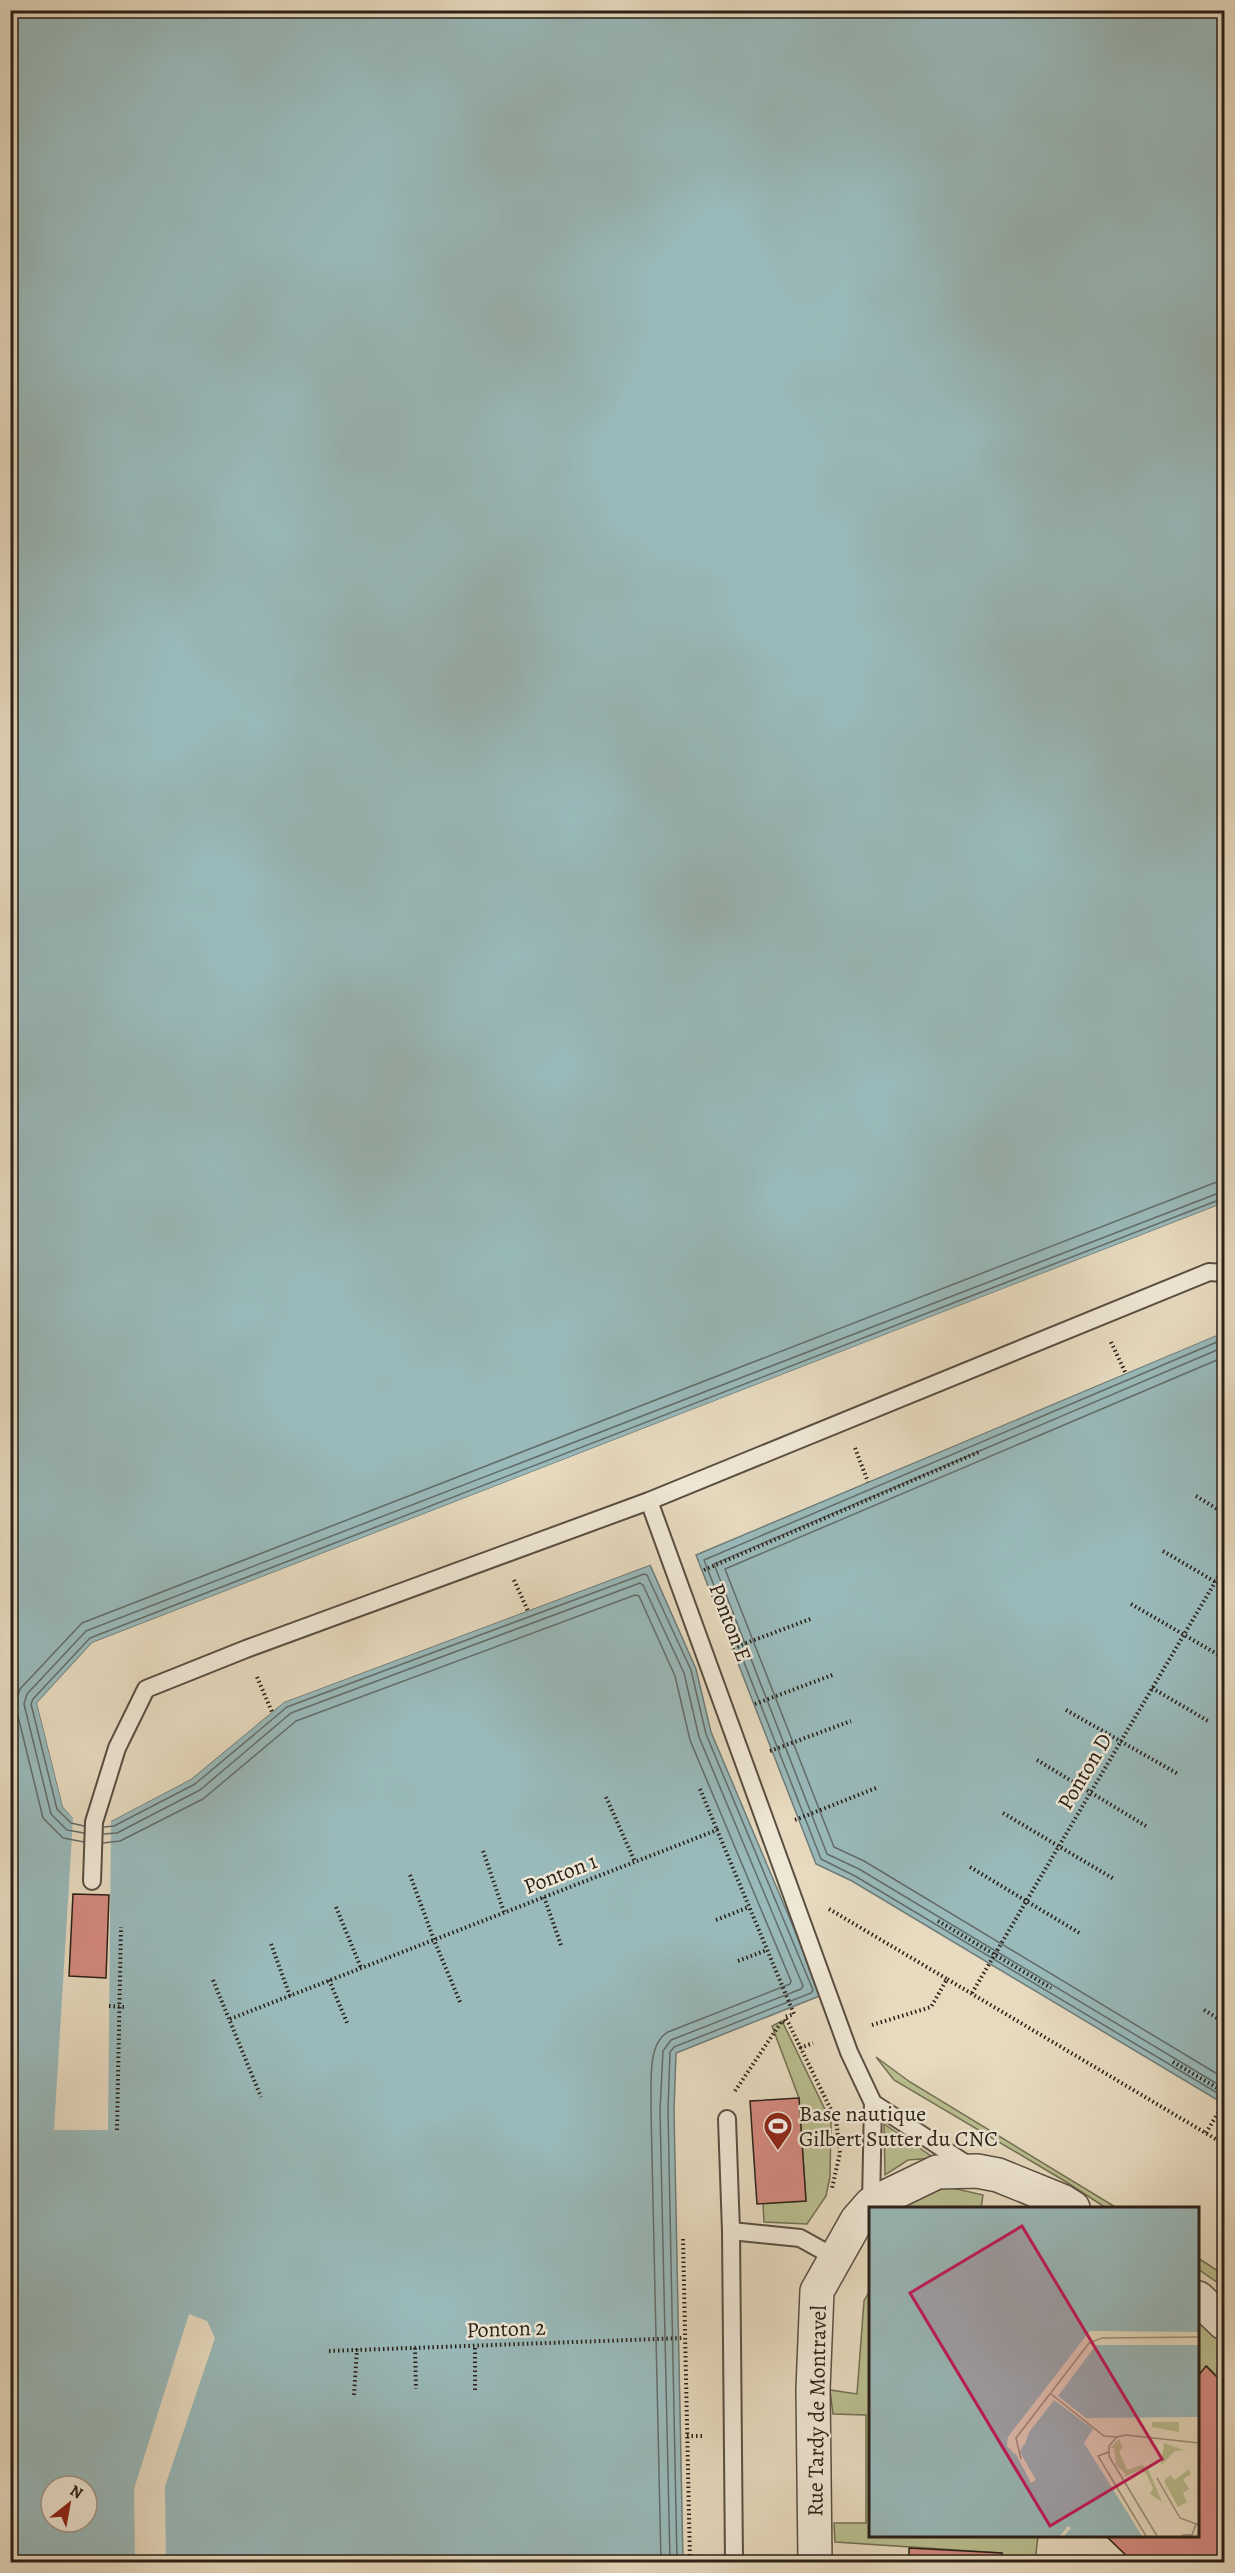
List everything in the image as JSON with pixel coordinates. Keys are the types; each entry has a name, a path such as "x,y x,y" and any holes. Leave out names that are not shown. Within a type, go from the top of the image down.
{"street":[{"name":"Rue Tardy de Montravel","path":"815,2562 813,2389 817,2291 857,2220 871,2204 937,2172 976,2171 998,2175 1071,2207"},
{"path":"1199,2300 1224,2324"}],"lane":[{"path":"92,1881 94,1822 117,1748 146,1689 246,1649 649,1501 1209,1272 1224,1273"},
{"path":"649,1501 843,2034 873,2103 871,2204"},
{"path":"873,2103 976,2171"},
{"path":"727,2119 731,2231 734,2562"},
{"path":"731,2231 800,2238 836,2258"}],"path":[{"name":"Ponton E","path":"695,1574 979,1452"},
{"path":"1196,1496 1224,1513"},
{"path":"1163,1551 1224,1587"},
{"name":"Ponton D","path":"972,1993 1224,1567"},
{"path":"1131,1604 1224,1658"},
{"path":"723,1651 813,1617"},
{"path":"246,1649 272,1712"},
{"path":"746,1708 835,1674"},
{"path":"1152,1688 1208,1721"},
{"path":"1066,1710 1178,1774"},
{"path":"764,1753 851,1721"},
{"path":"1037,1760 1146,1826"},
{"path":"789,1823 876,1788"},
{"path":"700,1789 794,2014 785,2017 800,2048"},
{"path":"606,1797 635,1862"},
{"path":"1003,1813 1114,1879"},
{"name":"Ponton 1","path":"230,2019 717,1830"},
{"path":"483,1851 504,1912"},
{"path":"970,1867 1081,1935"},
{"path":"410,1875 460,2002"},
{"path":"544,1897 561,1945"},
{"path":"820,1904 1224,2144"},
{"path":"336,1907 361,1968"},
{"path":"716,1920 749,1907"},
{"path":"938,1921 1051,1988"},
{"path":"117,2130 121,1927"},
{"path":"271,1944 290,1996"},
{"path":"738,1961 767,1950"},
{"path":"843,2034 931,2007 947,1979"},
{"path":"213,1980 261,2097"},
{"path":"329,1980 348,2025"},
{"path":"109,2006 124,2007"},
{"path":"1204,2010 1224,2022"},
{"path":"727,2119 733,2095 782,2021 788,2022"},
{"path":"1173,2061 1224,2092"},
{"path":"1206,2133 1224,2103"},
{"path":"683,2239 690,2562"},
{"name":"Ponton 2","path":"329,2351 684,2337"},
{"path":"475,2345 475,2390"},
{"path":"415,2348 416,2389"},
{"path":"354,2395 357,2349"}],"green space":[{"path":"782,2021 831,2122 830,2177 826,2196 807,2224 764,2222 763,2203 806,2201 799,2098 772,2026"},
{"path":"876,2057 910,2082 1115,2207 1104,2207 894,2080"},
{"path":"884,2124 934,2158 908,2160 885,2175"},
{"path":"948,2187 983,2195 981,2207 902,2207 916,2198"},
{"path":"1199,2259 1224,2275 1224,2287 1199,2270"},
{"path":"869,2292 869,2537 1038,2537 1035,2562 1002,2562 1002,2553 835,2542 834,2523 866,2523 866,2415 833,2414 830,2390 857,2394 864,2301"},
{"path":"1199,2322 1224,2346 1224,2384 1207,2366 1199,2374"},
{"path":"833,2558 889,2562 832,2562"}],"water":[{"path":"11,11 1224,11 1224,1203 92,1643 37,1703 63,1807 74,1818 111,1821 191,1779 284,1702 650,1565 696,1669 711,1732 822,1995 676,2053 674,2110 683,2562 11,2562"},
{"path":"1224,1332 1224,2104 852,1881 816,1864 696,1555"}],"pier":[{"path":"1224,1203 1224,1206 94,1646 41,1704 65,1806 75,1815 110,1818 190,1777 283,1699 648,1563 652,1564 284,1702 191,1779 111,1821 108,2130 54,2130 73,1818 63,1807 37,1703 92,1643"},
{"path":"1224,1329 1224,1332 693,1555 694,1552"},
{"path":"189,2314 207,2321 215,2338 165,2486 166,2562 135,2562 134,2489"}],"building":[{"path":"73,1894 109,1895 106,1978 69,1976"},
{"name":"Base nautique Gilbert Sutter du CNC","path":"799,2098 806,2201 757,2204 750,2101"},
{"path":"1206,2366 1224,2384 1224,2562 1133,2562 1107,2537 1199,2537 1199,2375"},
{"path":"909,2548 1002,2553 1002,2562 909,2562"}],"place":[{"name":"Base nautique Gilbert Sutter du CNC","path":"778,2152"}]}
